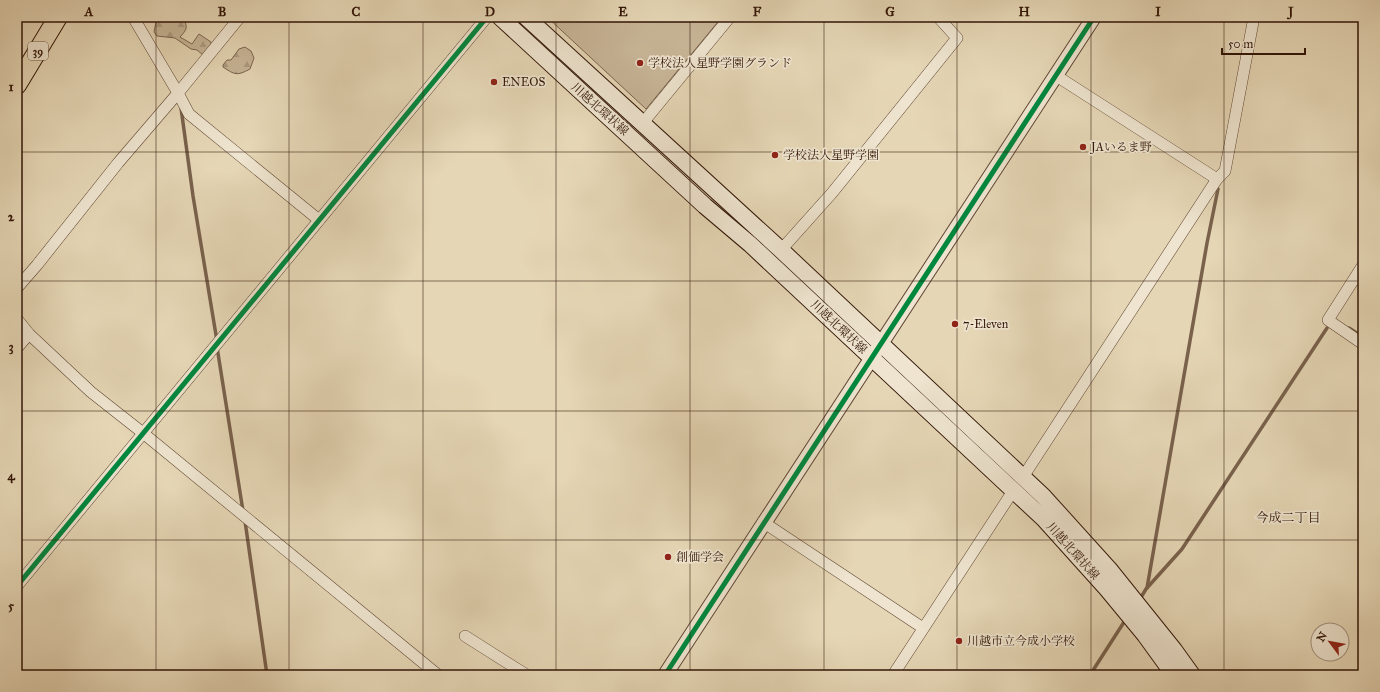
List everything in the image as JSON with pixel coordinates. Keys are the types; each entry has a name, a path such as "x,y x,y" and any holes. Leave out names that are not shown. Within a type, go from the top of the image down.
{"main road":[{"name":"39","path":"17,85 58,17"},
{"name":"川越北環状線","path":"500,17 705,206 750,244 1044,519 1108,589 1145,635 1174,675"},
{"name":"川越北環状線","path":"526,17 781,250 1043,496 1109,569 1174,650 1192,675"}],"street":[{"path":"133,17 178,93 188,114 319,220"},
{"path":"17,288 118,163 240,17"},
{"path":"17,586 487,17"},
{"path":"642,124 730,17"},
{"path":"781,250 832,193 957,38 938,17"},
{"path":"665,675 763,522 872,358 1094,17"},
{"path":"1023,477 1217,179 1225,171 1254,17"},
{"path":"1055,75 1217,179"},
{"path":"1363,265 1328,320 1363,344"},
{"path":"17,319 29,334 91,392 144,433 436,675"},
{"path":"17,348 29,334"},
{"path":"893,675 1013,491"},
{"path":"763,522 923,628"},
{"path":"465,636 525,675"}],"green space":[{"path":"157,17 184,17 186,28 180,37 192,44 199,34 211,42 211,46 203,55 175,38 157,36 154,32"},
{"name":"学校法人星野学園グランド","path":"547,17 722,17 646,109"},
{"path":"245,47 251,51 254,58 250,69 236,74 223,67 227,60 231,60 239,49"}],"waterway":[{"path":"181,108 193,196 217,341"},
{"path":"1147,588 1207,243 1218,189"},
{"path":"1140,599 1146,589 1182,549 1327,328"},
{"path":"1349,328 1363,337"},
{"path":"217,347 243,511"},
{"path":"245,521 267,675"},
{"path":"1090,675 1126,619"}],"cycle path":[{"path":"17,586 487,17"},
{"path":"665,675 1094,17"}],"place":[{"name":"学校法人星野学園グランド","path":"640,63"},
{"name":"ENEOS","path":"494,82"},
{"name":"JAいるま野","path":"1083,147"},
{"name":"学校法人星野学園","path":"775,155"},
{"name":"7-Eleven","path":"955,324"},
{"name":"創価学会","path":"668,557"},
{"name":"川越市立今成小学校","path":"959,641"}],"district":[{"name":"今成二丁目","path":"1288,518"}]}
